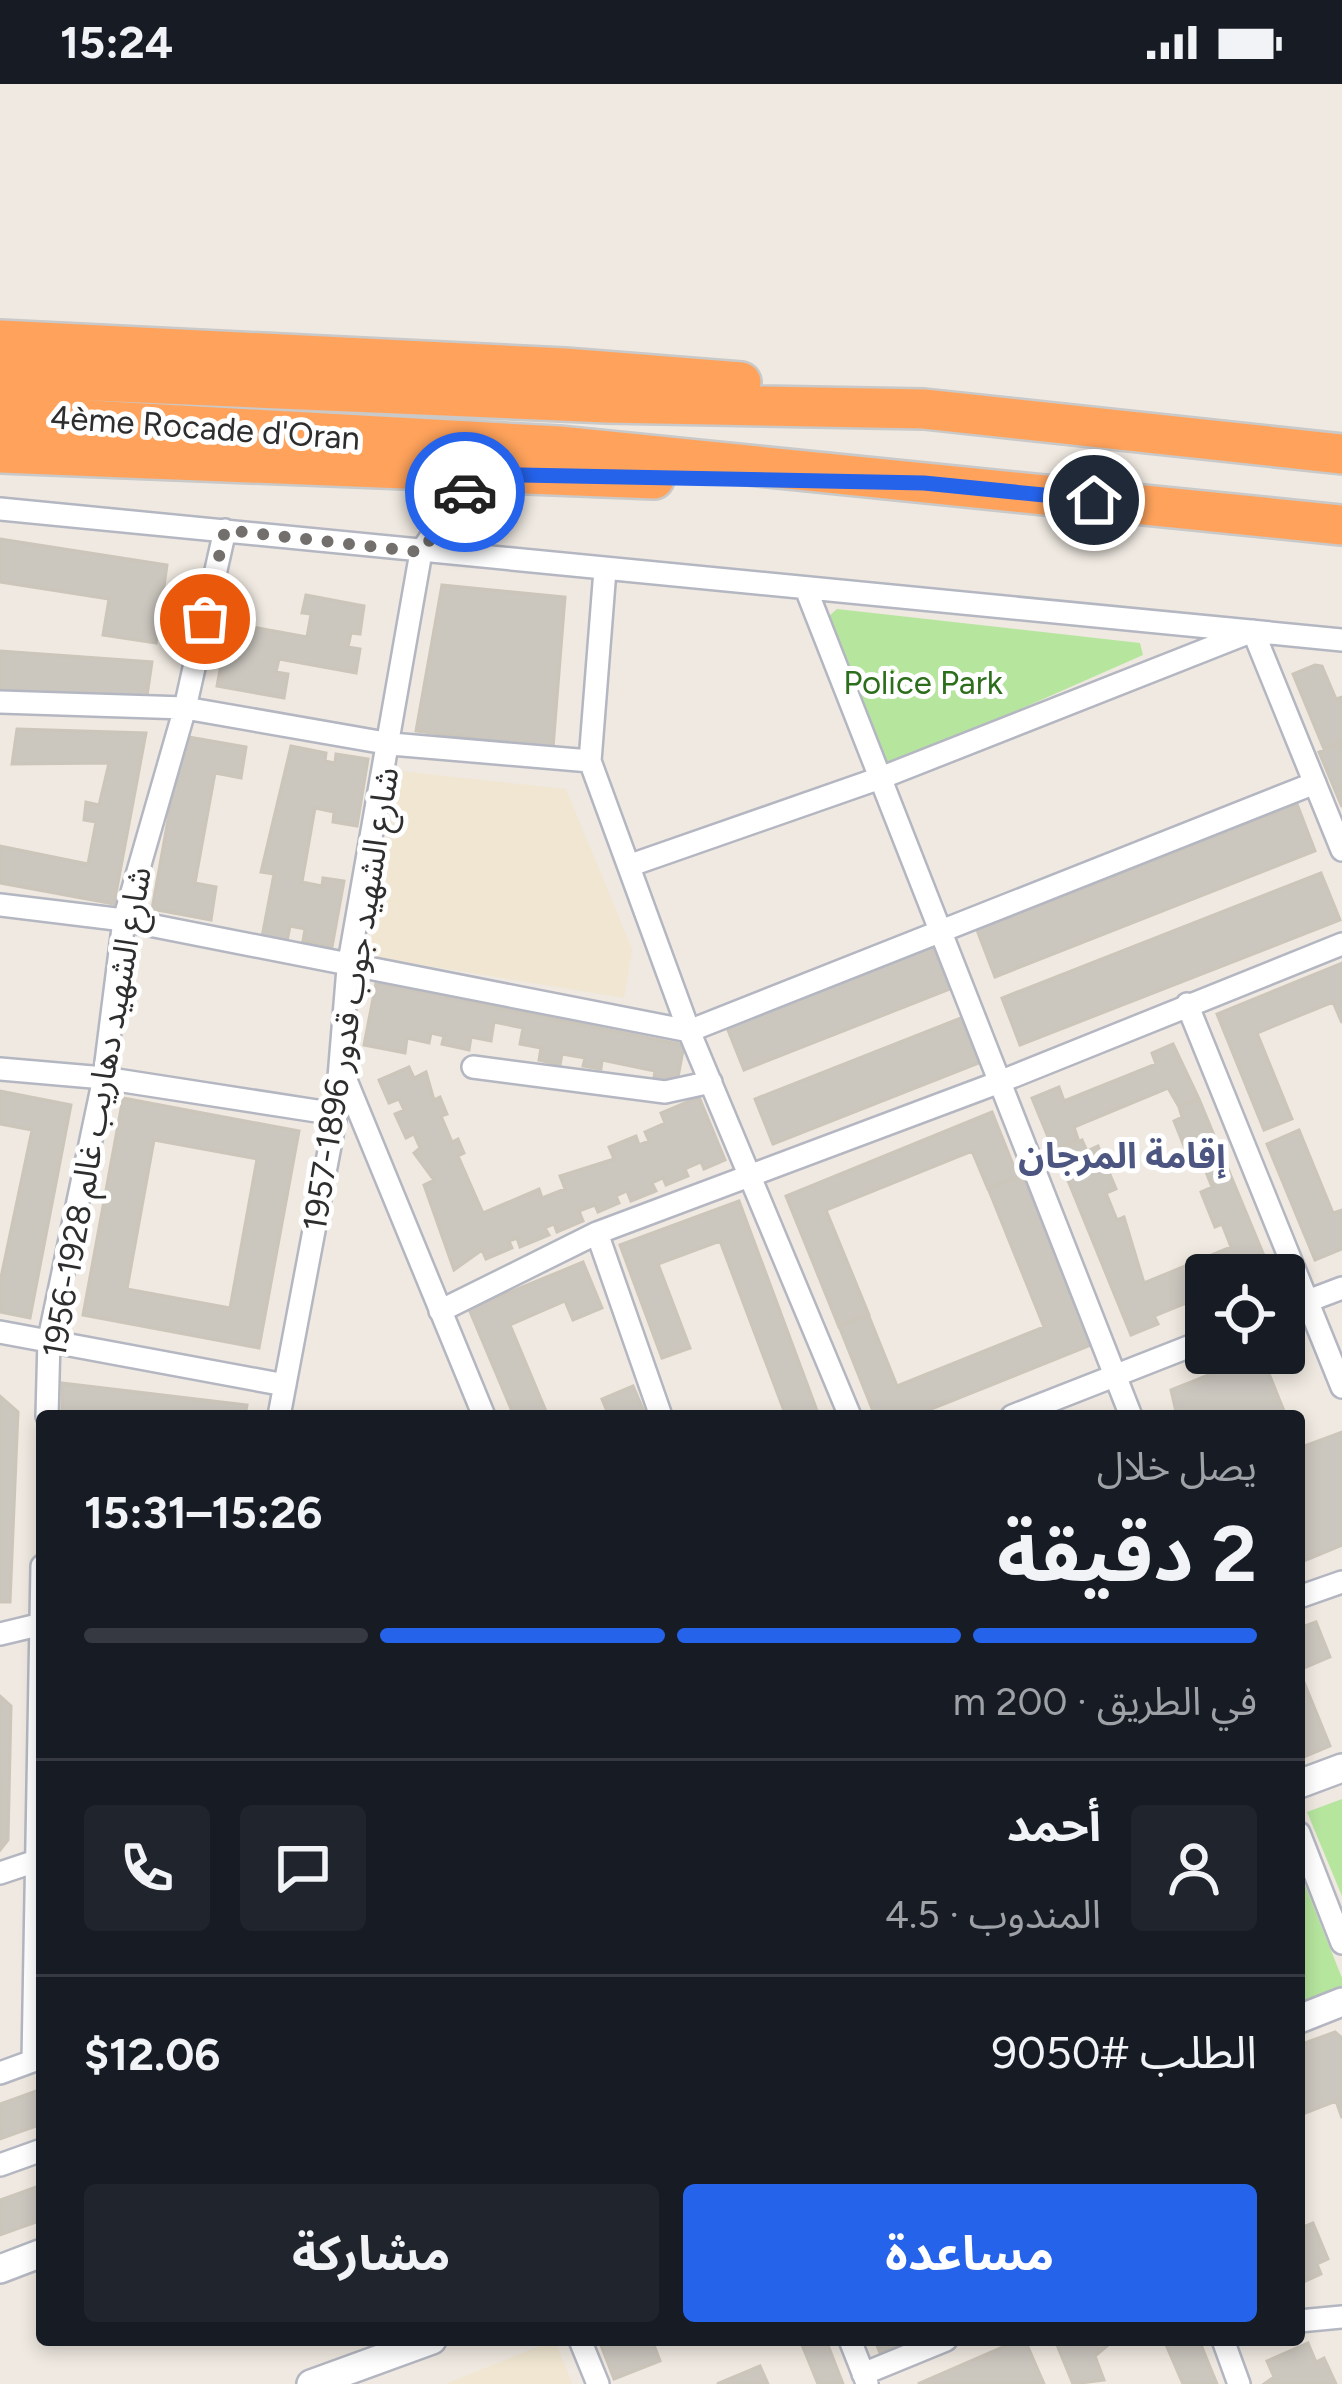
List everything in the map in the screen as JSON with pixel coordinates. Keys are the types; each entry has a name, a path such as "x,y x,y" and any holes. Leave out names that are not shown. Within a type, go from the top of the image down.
{"highway":[{"path":"0,340 566,368 725,380 924,409"},
{"name":"4ème Rocade d'Oran","path":"0,377 607,403 924,409 1342,454"},
{"name":"4ème Rocade d'Oran","path":"0,416 559,446 1342,525"},
{"path":"0,453 473,474 924,483"}],"street":[{"path":"425,470 444,517"},
{"name":"شارع الشهيد جوب قدور 1896-1957","path":"280,1410 336,1114 348,968 391,744 421,552 461,500 473,474"},
{"path":"0,508 1342,640"},
{"name":"شارع الشهيد دهاريب غالم 1928-1956","path":"46,1410 49,1339 104,1078 124,920 185,708 225,530"},
{"path":"605,570 590,761 688,1031 752,1172 848,1410"},
{"path":"806,589 1129,1410"},
{"path":"631,866 883,777 1253,631"},
{"path":"1253,631 1342,850"},
{"path":"0,702 185,708 391,744 590,761"},
{"path":"0,905 124,920 348,968 688,1031 1315,783"},
{"path":"440,1311 597,1233 997,1083 1342,944"},
{"path":"1187,1004 1342,1388"},
{"path":"340,1065 481,1410"},
{"path":"473,1067 665,1092 711,1082"},
{"path":"0,1069 104,1078 336,1114"},
{"path":"597,1233 659,1410"},
{"path":"1307,1301 1342,1288"},
{"path":"0,1332 285,1384"},
{"path":"1027,1410 1185,1348"},
{"path":"1305,1596 1342,1582"},
{"path":"0,1634 36,1625"},
{"path":"1305,1782 1342,1768"},
{"path":"1305,1848 1342,1943"},
{"path":"0,1873 36,1860"},
{"path":"1305,2017 1342,2002"},
{"path":"0,2073 36,2059"},
{"path":"0,2165 36,2152"},
{"path":"0,2269 36,2255"},
{"path":"1305,2320 1342,2317"},
{"path":"311,2384 416,2346"},
{"path":"582,2346 598,2384"},
{"path":"852,2346 865,2379 934,2346"},
{"path":"1224,2346 1238,2384"}],"shaded area":[{"path":"399,771 566,789 632,949 624,998 369,956"},
{"path":"540,2346 557,2346 572,2384 445,2384"}],"green space":[{"name":"Police Park","path":"837,609 1140,643 1143,655 889,767 829,616"},
{"path":"1342,1799 1342,1896 1307,1812"},
{"path":"1305,1885 1342,1978 1342,1986 1305,2001"}],"building":[{"path":"0,539 167,565 156,643 103,635 109,599 0,582"},
{"path":"442,585 565,597 553,748 416,731"},
{"path":"306,595 364,606 360,634 351,633 348,647 360,649 356,673 279,659 276,672 288,674 284,698 217,686 222,659 235,661 239,639 228,637 231,623 307,637 311,614 302,613"},
{"path":"0,651 152,662 147,696 0,691"},
{"path":"1322,666 1336,699 1342,697 1342,741 1324,749 1293,674"},
{"path":"17,729 146,733 114,904 0,883 0,846 88,864 96,822 84,820 86,802 99,805 109,763 12,764"},
{"path":"183,736 246,747 241,778 215,773 195,883 216,887 211,920 152,909"},
{"path":"1342,743 1342,807 1319,752"},
{"path":"291,746 326,753 325,761 335,763 336,754 368,759 357,826 333,822 334,812 315,808 302,882 322,886 323,878 344,881 332,947 303,941 305,929 290,926 287,941 262,937 274,874 261,872"},
{"path":"1297,804 1315,851 995,977 977,930"},
{"path":"1321,873 1340,920 1020,1045 1002,998"},
{"path":"932,944 950,989 744,1070 726,1025"},
{"path":"1342,963 1342,1023 1333,1002 1257,1033 1292,1119 1264,1130 1217,1014"},
{"path":"376,983 684,1045 676,1088 653,1083 655,1071 602,1060 601,1069 583,1066 585,1058 562,1054 560,1065 539,1060 541,1048 520,1044 523,1028 494,1022 491,1041 471,1037 469,1050 442,1044 444,1036 431,1033 429,1043 407,1038 405,1053 364,1045"},
{"path":"961,1018 979,1063 773,1144 755,1099"},
{"path":"1173,1044 1199,1099 1179,1107 1168,1088 1074,1127 1078,1139 1053,1149 1032,1098 1059,1087 1064,1101 1156,1064 1152,1053"},
{"path":"409,1067 414,1078 426,1072 434,1100 440,1097 447,1114 441,1116 452,1142 458,1139 464,1153 458,1156 483,1213 539,1189 542,1198 565,1189 560,1176 614,1159 609,1147 636,1136 639,1145 649,1141 645,1132 665,1123 661,1113 699,1097 725,1160 704,1169 701,1162 685,1169 688,1176 666,1185 663,1178 652,1183 656,1191 631,1201 627,1191 616,1196 619,1203 598,1212 595,1205 579,1211 583,1221 557,1232 554,1224 545,1228 549,1235 520,1247 517,1238 509,1241 512,1248 486,1259 482,1250 454,1270 424,1185 434,1180 414,1153 420,1148 414,1134 406,1138 395,1114 404,1110 399,1099 389,1103 379,1080"},
{"path":"0,1091 71,1105 30,1318 0,1312 0,1282 32,1130 0,1124"},
{"path":"123,1098 299,1131 259,1348 83,1315","holes":["154,1140 257,1159 230,1308 127,1289"]},
{"path":"1199,1099 1263,1254 1214,1254 1231,1247 1222,1224 1215,1227 1201,1192 1212,1187 1198,1152 1188,1156 1174,1121 1182,1117 1179,1107"},
{"path":"992,1112 1018,1177 988,1189 972,1151 826,1210 869,1315 839,1327 786,1196"},
{"path":"1299,1130 1333,1213 1342,1210 1342,1249 1315,1260 1267,1144"},
{"path":"1082,1140 1087,1151 1098,1146 1116,1189 1106,1193 1117,1220 1124,1217 1144,1283 1185,1266 1185,1303 1154,1316 1158,1324 1131,1335 1056,1151"},
{"path":"1022,1174 1091,1345 929,1410 873,1410 839,1326 868,1314 897,1386 1044,1327 988,1188"},
{"path":"739,1201 817,1410 784,1410 720,1241 658,1264 690,1348 662,1358 620,1245"},
{"path":"583,1262 602,1308 573,1320 565,1301 510,1325 545,1410 511,1410 469,1309"},
{"path":"1211,1374 1269,1374 1284,1410 1176,1410 1171,1390"},
{"path":"62,1383 247,1405 246,1410 62,1410"},
{"path":"633,1386 643,1410 607,1410 602,1399"},
{"path":"0,1396 18,1412 10,1602 0,1602"},
{"path":"1342,1432 1342,1545 1305,1560 1305,1446"},
{"path":"1316,1622 1330,1657 1305,1667 1305,1626"},
{"path":"1305,1685 1330,1746 1305,1756"},
{"path":"0,1696 11,1706 8,1840 0,1850"},
{"path":"1335,2032 1342,2038 1342,2118 1336,2101 1305,2113 1305,2043"},
{"path":"36,2091 36,2126 0,2139 0,2104"},
{"path":"36,2187 36,2222 0,2235 0,2200"},
{"path":"1313,2223 1328,2259 1317,2264 1321,2274 1305,2281 1305,2226"},
{"path":"1305,2344 1316,2362 1324,2358 1336,2384 1264,2384 1274,2377 1267,2361"},
{"path":"601,2346 654,2346 660,2361 614,2379"},
{"path":"802,2346 828,2346 843,2384 818,2384"},
{"path":"1005,2346 1028,2346 1044,2384 918,2384"},
{"path":"1057,2346 1107,2346 1095,2356 1104,2380 1073,2384"},
{"path":"1167,2346 1201,2346 1217,2384 1183,2384"},
{"path":"760,2366 768,2384 717,2384"}],"way so far":[{"path":"205,619 225,530 421,552 465,492"}],"district":[{"name":"إقامة المرجان","path":"1122,1155"}],"route":[{"path":"465,492 473,474 924,483 1094,500"}]}
